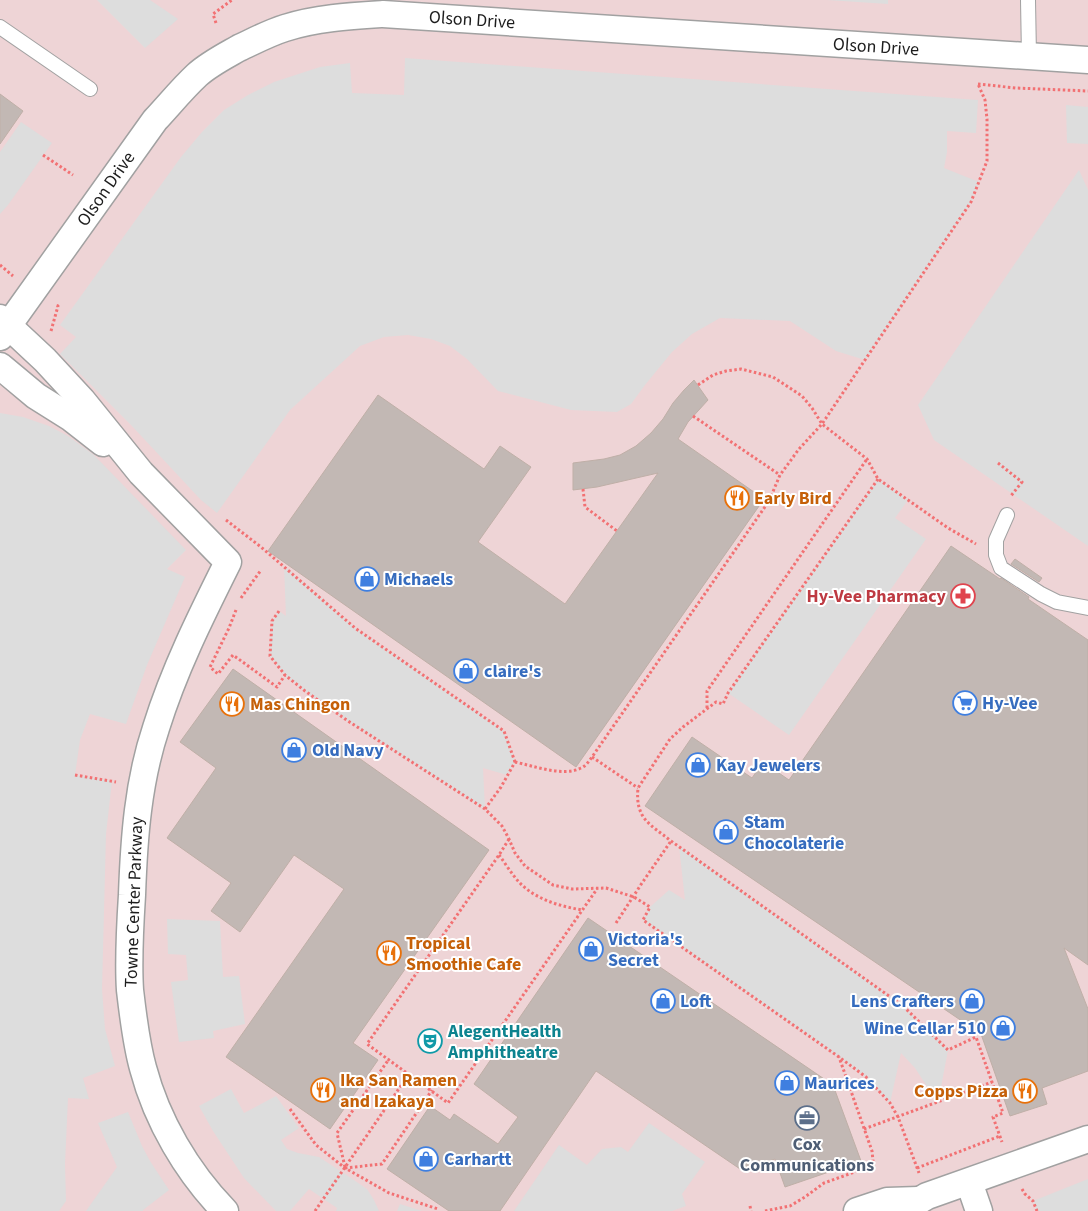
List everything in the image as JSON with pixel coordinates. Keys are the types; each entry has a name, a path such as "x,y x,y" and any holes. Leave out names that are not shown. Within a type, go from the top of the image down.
{"street":[{"name":"Olson Drive","path":"3,327 155,120 171,102 198,74 224,56 285,28 349,16 383,14 1088,60"},
{"name":"Towne Center Parkway","path":"3,327 45,360 76,394 141,473 228,562 178,666 155,729 146,764 133,847 130,962 130,988 137,1041 143,1068 154,1098 164,1123 190,1167 203,1186 225,1211"},
{"name":"Towne Center Parkway","path":"0,366 36,396 71,418 141,473"},
{"path":"857,1211 887,1201 910,1205 928,1196 1088,1139"},
{"path":"968,1182 979,1211"}],"lane":[{"path":"1028,0 1029,56"},
{"path":"0,27 90,89"},
{"path":"1007,515 996,540 996,556 1002,568 1040,594 1057,602 1088,608"}],"path":[{"path":"216,23 213,14 232,0"},
{"path":"516,762 549,770 572,772 583,767 592,757 769,501 780,475 799,449 822,424 971,202 987,161 985,100 978,84 1016,88 1088,91"},
{"path":"43,154 73,175"},
{"path":"52,330 58,306"},
{"path":"698,385 713,375 740,369 773,377 802,396 822,424 867,459 878,480 948,528 976,544"},
{"path":"693,416 780,475"},
{"path":"707,709 707,691 867,459"},
{"path":"279,611 272,620 270,656 285,675 348,721 485,809 502,826 515,852 525,866 553,885 572,889 606,888 634,896 650,907 643,920 866,1077 890,1103 898,1117 917,1168 1000,1136 993,1117 1003,1114 976,1037 948,1050 903,1006 671,841 643,818 638,796 638,788 670,739 716,702 723,704 734,685 878,480"},
{"path":"582,489 585,507 616,531"},
{"path":"226,520 261,547 354,628 504,731 516,762"},
{"path":"261,570 238,602 229,628 210,667 218,674 234,655 277,687 285,675"},
{"path":"592,757 638,788"},
{"path":"485,809 516,762"},
{"path":"509,839 367,1044 448,1102 597,888"},
{"path":"616,923 671,841"},
{"path":"499,855 518,881 530,892 562,907 582,910"},
{"path":"765,1211 790,1206 824,1183 866,1168 873,1161 872,1152 839,1057"},
{"path":"345,1168 337,1134 389,1059"},
{"path":"315,1211 409,1074"},
{"path":"864,1129 992,1082"},
{"path":"345,1168 382,1164 432,1090"},
{"path":"290,1108 316,1145 345,1168 389,1193 438,1210"},
{"path":"1026,1194 1033,1201 1036,1211"},
{"path":"750,1206 751,1211"}],"shaded area":[{"path":"0,0 1088,0 1088,1211 0,1211"},
{"path":"97,0 150,0 178,19 145,48"},
{"path":"827,0 888,0 888,4"},
{"path":"405,58 978,100 976,133 947,131 947,152 944,168 979,182 971,202 865,360 836,351 790,321 720,318 692,334 672,352 631,404 617,412 571,410 498,391 467,359 450,346 431,339 408,335 384,337 360,346 290,410 217,513 201,500 131,425 60,354 76,337 60,325 181,157 224,110 274,82 320,67 350,63 352,93 404,95"},
{"path":"1066,105 1088,107 1088,144 1067,143"},
{"path":"21,122 52,143 0,214 0,152"},
{"path":"1079,170 1088,190 1088,546 934,440 918,405"},
{"path":"0,413 23,417 49,426 68,436 94,455 186,550 167,569 185,577 147,665 126,724 90,714 80,740 75,775 112,781 106,834 102,989 105,1029 115,1066 83,1078 89,1099 68,1098 65,1164 66,1201 59,1211 0,1211"},
{"path":"878,479 908,500 895,518 926,539 789,735 728,693"},
{"path":"284,566 355,628 504,731 515,762 507,775 483,768 485,809 348,721 285,675 270,656 272,621 279,611 286,616"},
{"path":"679,846 903,1006 948,1050 938,1103 915,1068 901,1053 890,1103 866,1077 643,920 650,907 669,890 685,900"},
{"path":"167,919 220,921 223,977 239,976 245,1024 213,1031 214,1038 179,1042 171,982 188,980 186,955 168,954"},
{"path":"231,1089 244,1113 276,1096 299,1128 281,1140 287,1149 319,1157 348,1176 367,1189 379,1211 336,1211 337,1208 309,1189 290,1211 276,1211 244,1178 199,1106"},
{"path":"128,1112 142,1146 169,1190 143,1211 86,1211 117,1167 98,1123"},
{"path":"649,1123 705,1162 682,1194 686,1206 672,1211 514,1211 559,1145 587,1165 602,1149 621,1147 628,1152"},
{"path":"1088,1179 1088,1211 1037,1211 1033,1201"},
{"path":"400,1204 422,1211 397,1211"}],"building":[{"path":"0,94 23,111 0,144"},
{"path":"694,380 708,400 688,422 678,439 764,499 576,767 268,551 378,395 484,469 500,446 531,467 478,542 565,604 658,473 597,487 573,490 573,463 620,455 636,446 651,433 673,403"},
{"path":"951,546 1029,597 1028,599 1088,640 1088,965 1064,948 1088,1009 1088,1071 1042,1088 1047,1104 1010,1116 981,1034 645,806 692,737 752,778 763,762 789,780"},
{"path":"1015,559 1042,578 1039,582 1011,564"},
{"path":"233,669 489,850 353,1043 378,1060 330,1129 226,1057 344,889 294,855 240,932 211,911 231,883 167,838 216,768 180,742"},
{"path":"588,918 833,1085 861,1161 785,1187 775,1159 743,1171 596,1071 500,1211 449,1211 387,1169 430,1106 450,1120 454,1114 498,1144 518,1117 474,1084"}],"place":[{"name":"Early Bird","path":"737,498"},
{"name":"Michaels","path":"367,579"},
{"name":"Hy-Vee Pharmacy","path":"963,596"},
{"name":"claire's","path":"466,671"},
{"name":"Hy-Vee","path":"965,703"},
{"name":"Mas Chingon","path":"232,704"},
{"name":"Old Navy","path":"294,750"},
{"name":"Kay Jewelers","path":"698,765"},
{"name":"Stam Chocolaterie","path":"726,832"},
{"name":"Victoria's Secret","path":"591,949"},
{"name":"Tropical Smoothie Cafe","path":"389,953"},
{"name":"Loft","path":"663,1001"},
{"name":"Lens Crafters","path":"972,1001"},
{"name":"Wine Cellar 510","path":"1003,1028"},
{"name":"AlegentHealth Amphitheatre","path":"430,1041"},
{"name":"Maurices","path":"787,1083"},
{"name":"Ika San Ramen and Izakaya","path":"323,1090"},
{"name":"Copps Pizza","path":"1025,1091"},
{"name":"Cox Communications","path":"807,1118"},
{"name":"Carhartt","path":"426,1159"}]}
